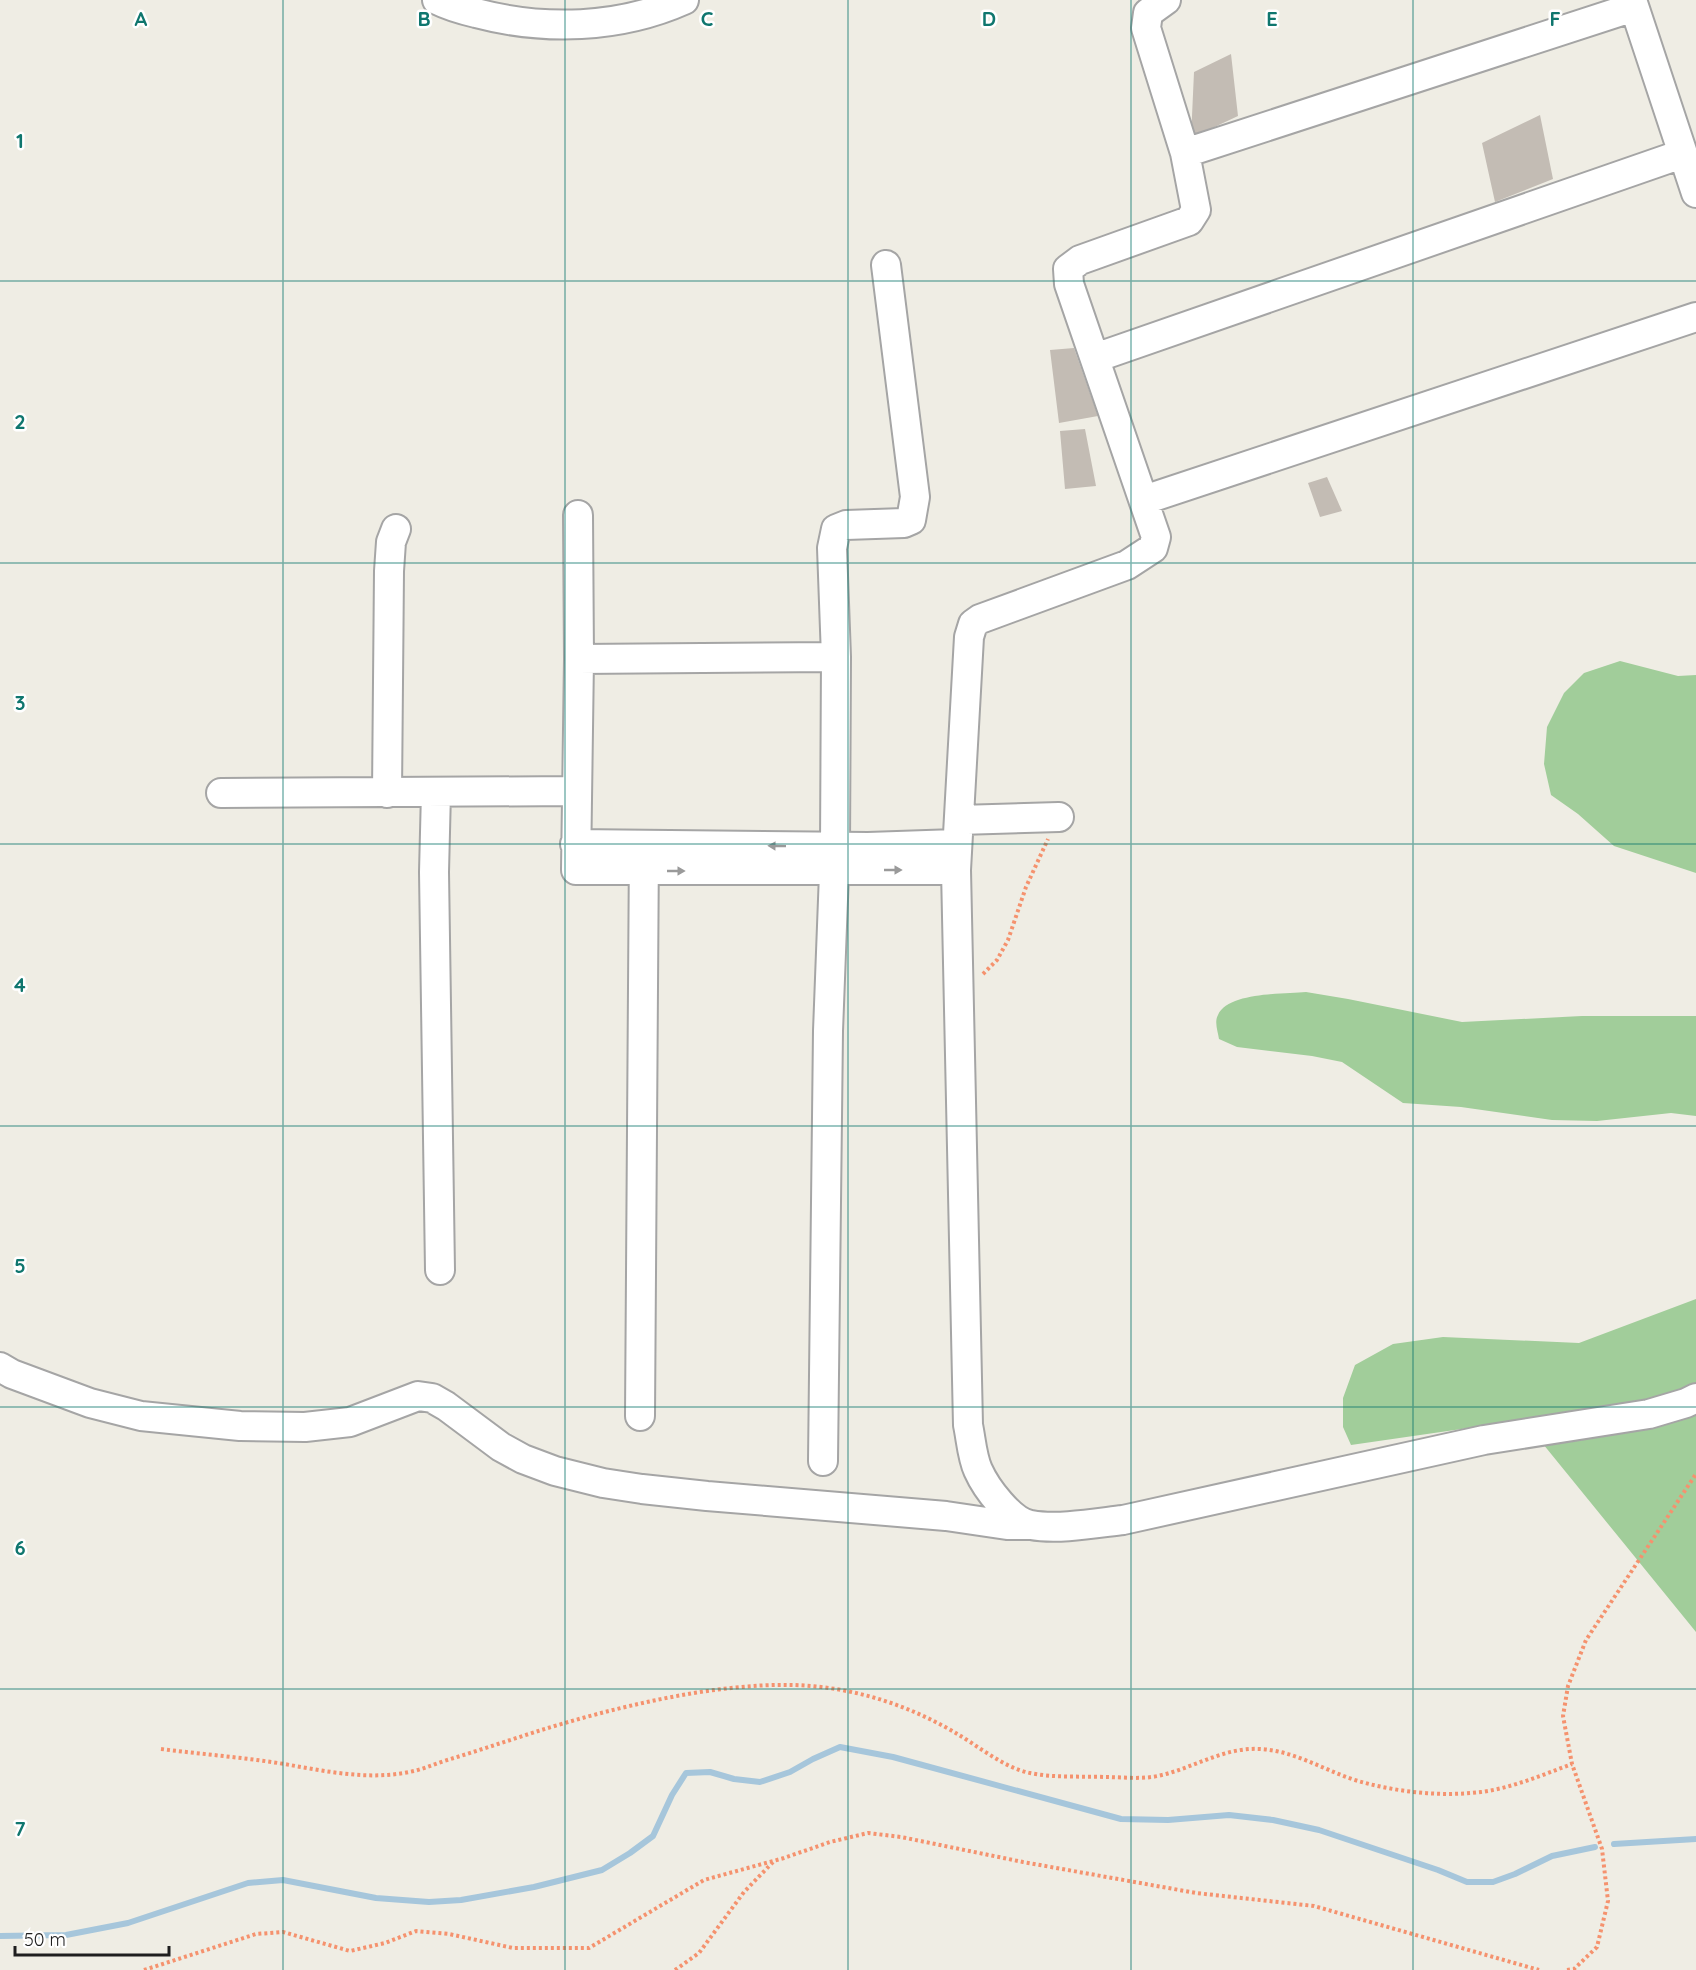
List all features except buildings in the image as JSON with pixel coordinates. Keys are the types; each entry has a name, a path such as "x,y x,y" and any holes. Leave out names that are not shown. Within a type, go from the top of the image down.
{"street":[{"path":"437,0 507,21 561,25 615,21 665,8 684,0"},
{"path":"1029,1525 1010,1513 996,1499 978,1470 968,1425 957,845 969,637 973,624 980,619 1127,565 1153,548 1156,537 1069,284 1068,269 1080,260 1189,221 1196,210 1185,153 1146,28 1148,13 1166,0"},
{"path":"1185,153 1633,4 1696,192"},
{"path":"1095,358 1682,154"},
{"path":"823,1461 828,1031 835,859 836,657 832,548 836,529 846,525 904,524 911,520 915,497 886,265"},
{"path":"1144,500 1696,317"},
{"path":"578,515 579,659 575,857 835,859 957,845 1059,817"},
{"path":"387,793 389,572 392,542 396,529"},
{"path":"579,659 836,657"},
{"path":"221,793 576,791"},
{"path":"436,792 434,872 440,1270"},
{"path":"640,1416 644,858"},
{"path":"0,1367 12,1374 90,1403 141,1416 240,1426 305,1427 350,1422 418,1396 432,1398 447,1406 501,1448 523,1459 555,1471 603,1483 707,1496 946,1516 1007,1525 1078,1526 1123,1520 1484,1440 1649,1414 1696,1398"}],"path":[{"path":"960,987 981,975 998,960 1008,940 1026,887 1059,817"},
{"path":"1568,1970 1575,1969 1596,1947 1608,1901 1602,1849 1572,1764 1563,1716 1568,1686 1586,1640 1696,1474"},
{"path":"161,1749 279,1764 329,1773 369,1775 408,1773 538,1731 673,1696 792,1685 844,1690 877,1697 909,1708 950,1730 1011,1768 1030,1773 1137,1779 1157,1777 1223,1754 1257,1749 1298,1756 1357,1780 1403,1791 1442,1795 1483,1792 1512,1785 1572,1764"},
{"path":"144,1970 256,1934 283,1932 350,1950 385,1943 416,1931 448,1934 513,1948 589,1948 704,1880 774,1861 830,1842 868,1833 901,1837 1023,1862 1196,1893 1314,1906 1539,1970"},
{"path":"675,1970 699,1953 744,1892 774,1861"}],"green space":[{"path":"1620,661 1678,676 1696,675 1696,873 1614,846 1578,814 1551,795 1544,764 1547,727 1564,693 1584,673"},
{"path":"1306,992 1462,1022 1582,1016 1696,1016 1696,1116 1671,1113 1597,1121 1552,1120 1461,1107 1403,1103 1342,1062 1237,1047 1219,1039 1216,1024 1218,1015 1224,1007 1233,1002 1271,994"},
{"path":"1696,1299 1696,1632 1543,1444 1510,1422 1351,1445 1343,1427 1343,1398 1355,1365 1393,1344 1443,1337 1579,1343"}],"waterway":[{"path":"0,1936 66,1935 128,1923 248,1883 283,1880 376,1898 429,1902 461,1900 534,1887 602,1870 653,1836 672,1795 686,1773 710,1772 734,1779 760,1782 790,1772 840,1747 893,1757 1121,1819 1168,1820 1229,1815 1273,1820 1319,1830 1467,1882 1493,1882 1552,1856 1595,1847"},
{"path":"1614,1844 1696,1839"}]}
